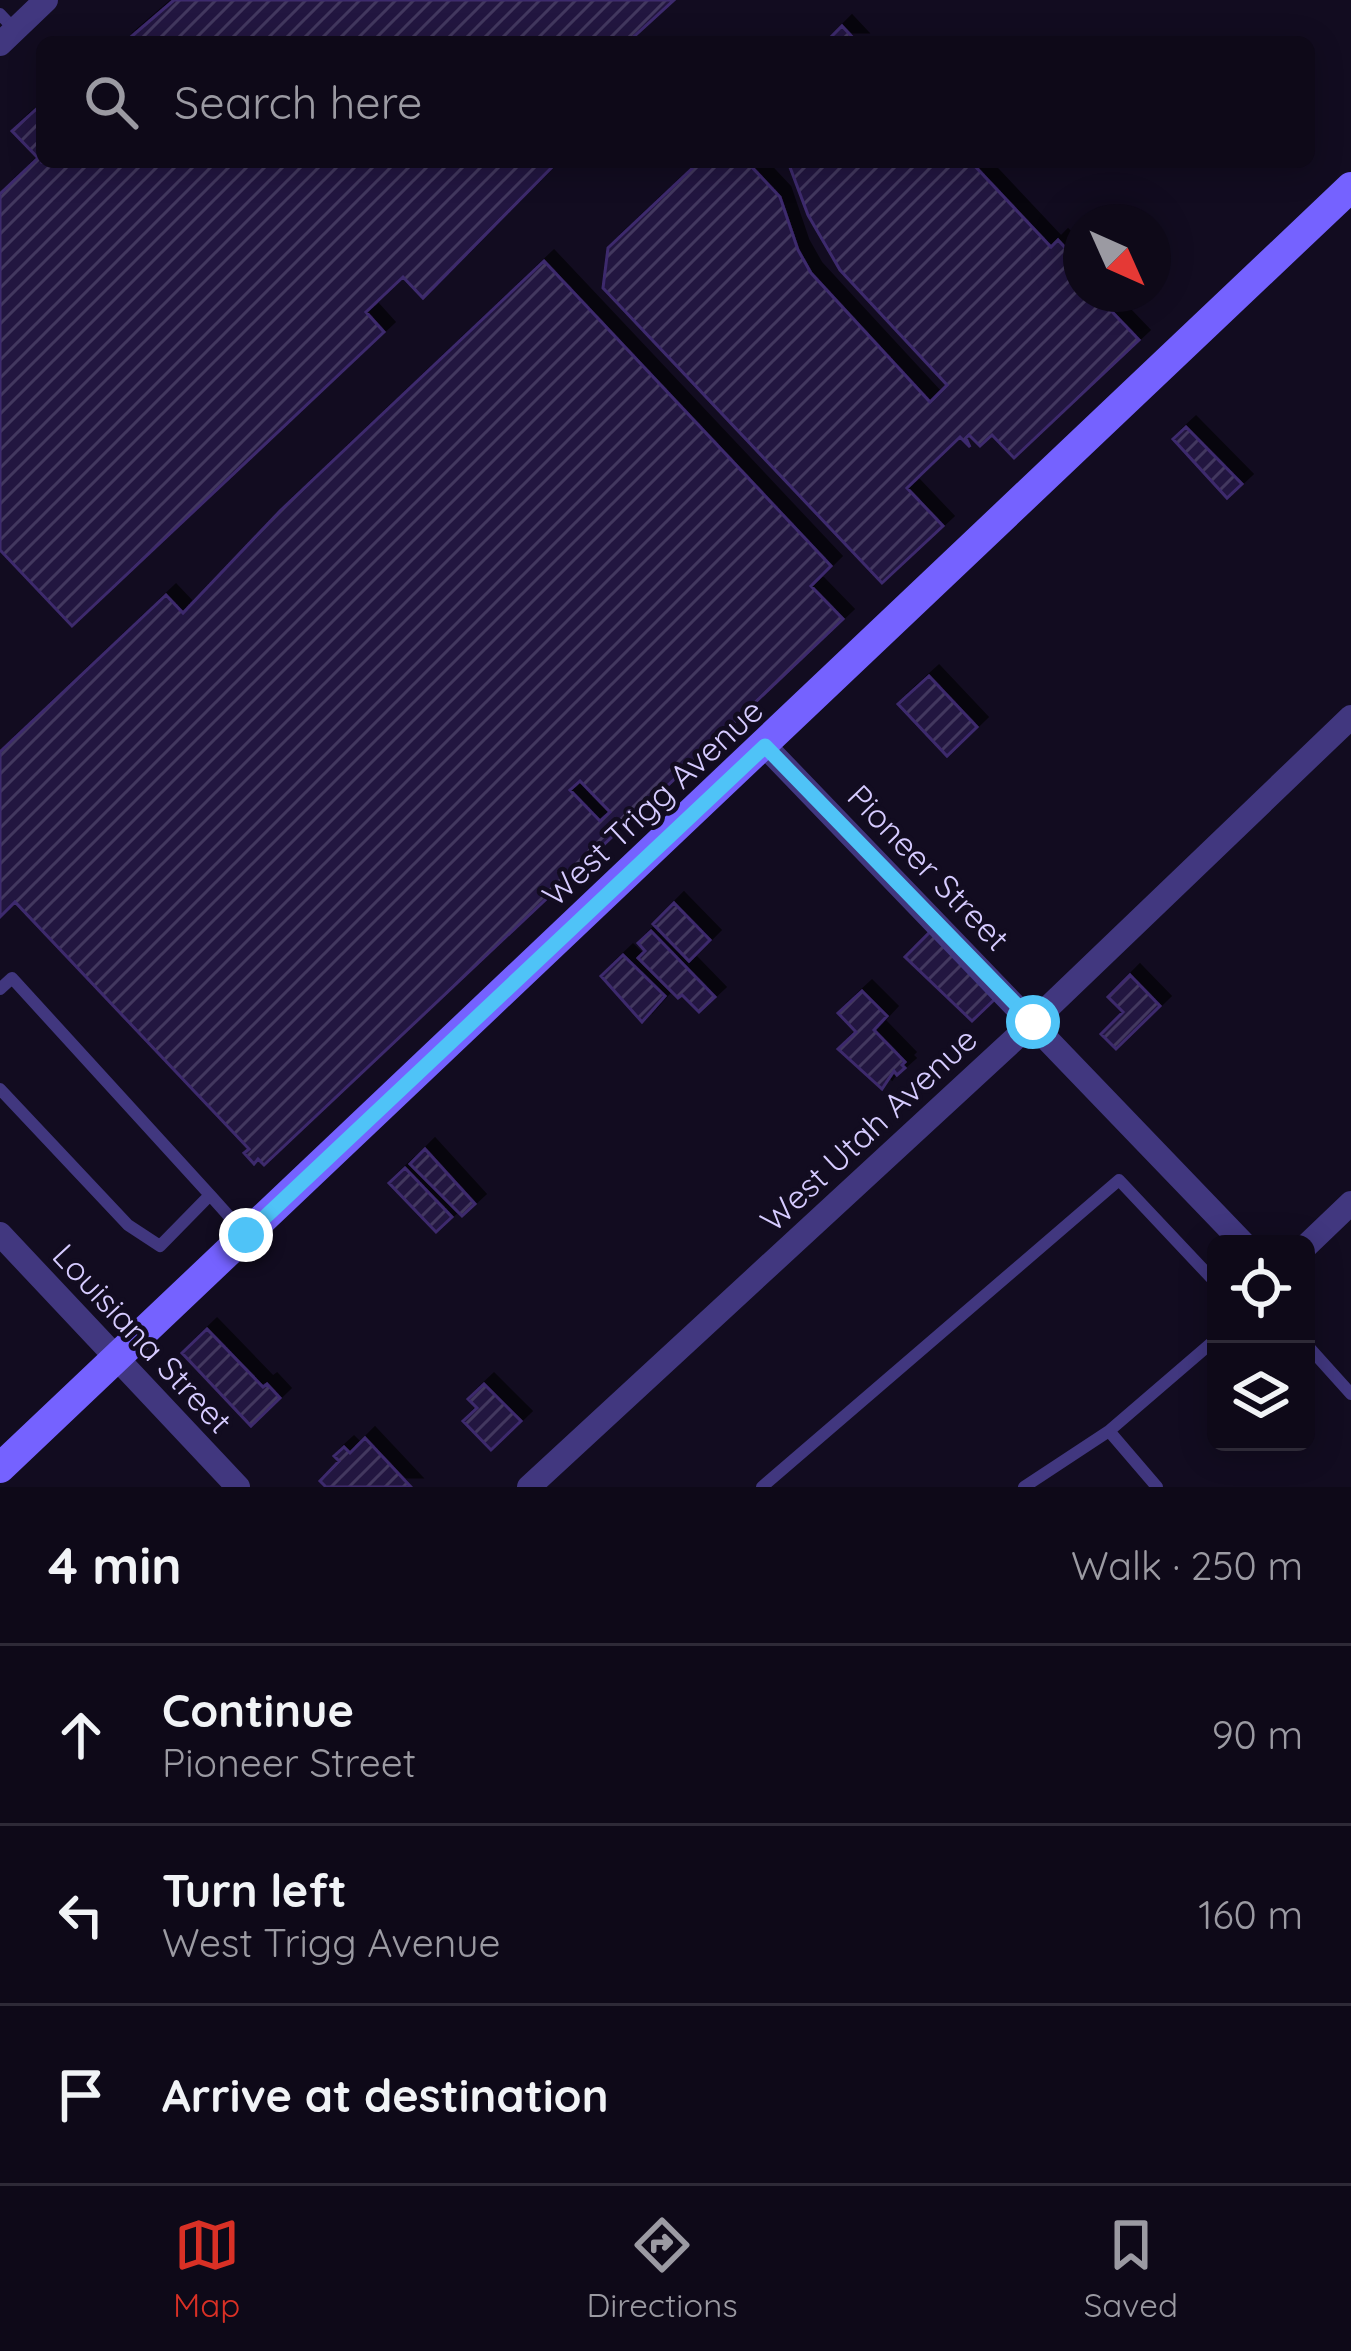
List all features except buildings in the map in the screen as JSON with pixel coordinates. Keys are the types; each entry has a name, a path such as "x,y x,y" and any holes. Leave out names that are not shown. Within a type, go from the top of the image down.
{"street":[{"path":"5,29 46,0"},
{"name":"West Trigg Avenue","path":"2,1461 765,746 1351,187"},
{"name":"West Utah Avenue","path":"529,1487 1033,1022 1351,717"},
{"name":"Pioneer Street","path":"765,746 1235,1235"},
{"path":"1315,1237 1351,1203"},
{"name":"Louisiana Street","path":"0,1234 238,1487"}],"lane":[{"path":"0,989 12,978 246,1235"},
{"path":"0,1089 128,1226 160,1246 210,1195"},
{"path":"762,1487 1119,1180 1207,1273"},
{"path":"1024,1487 1108,1431 1211,1343"},
{"path":"1315,1355 1351,1394"},
{"path":"1108,1431 1157,1487"}],"route":[{"path":"246,1235 765,746 1033,1022"}]}
